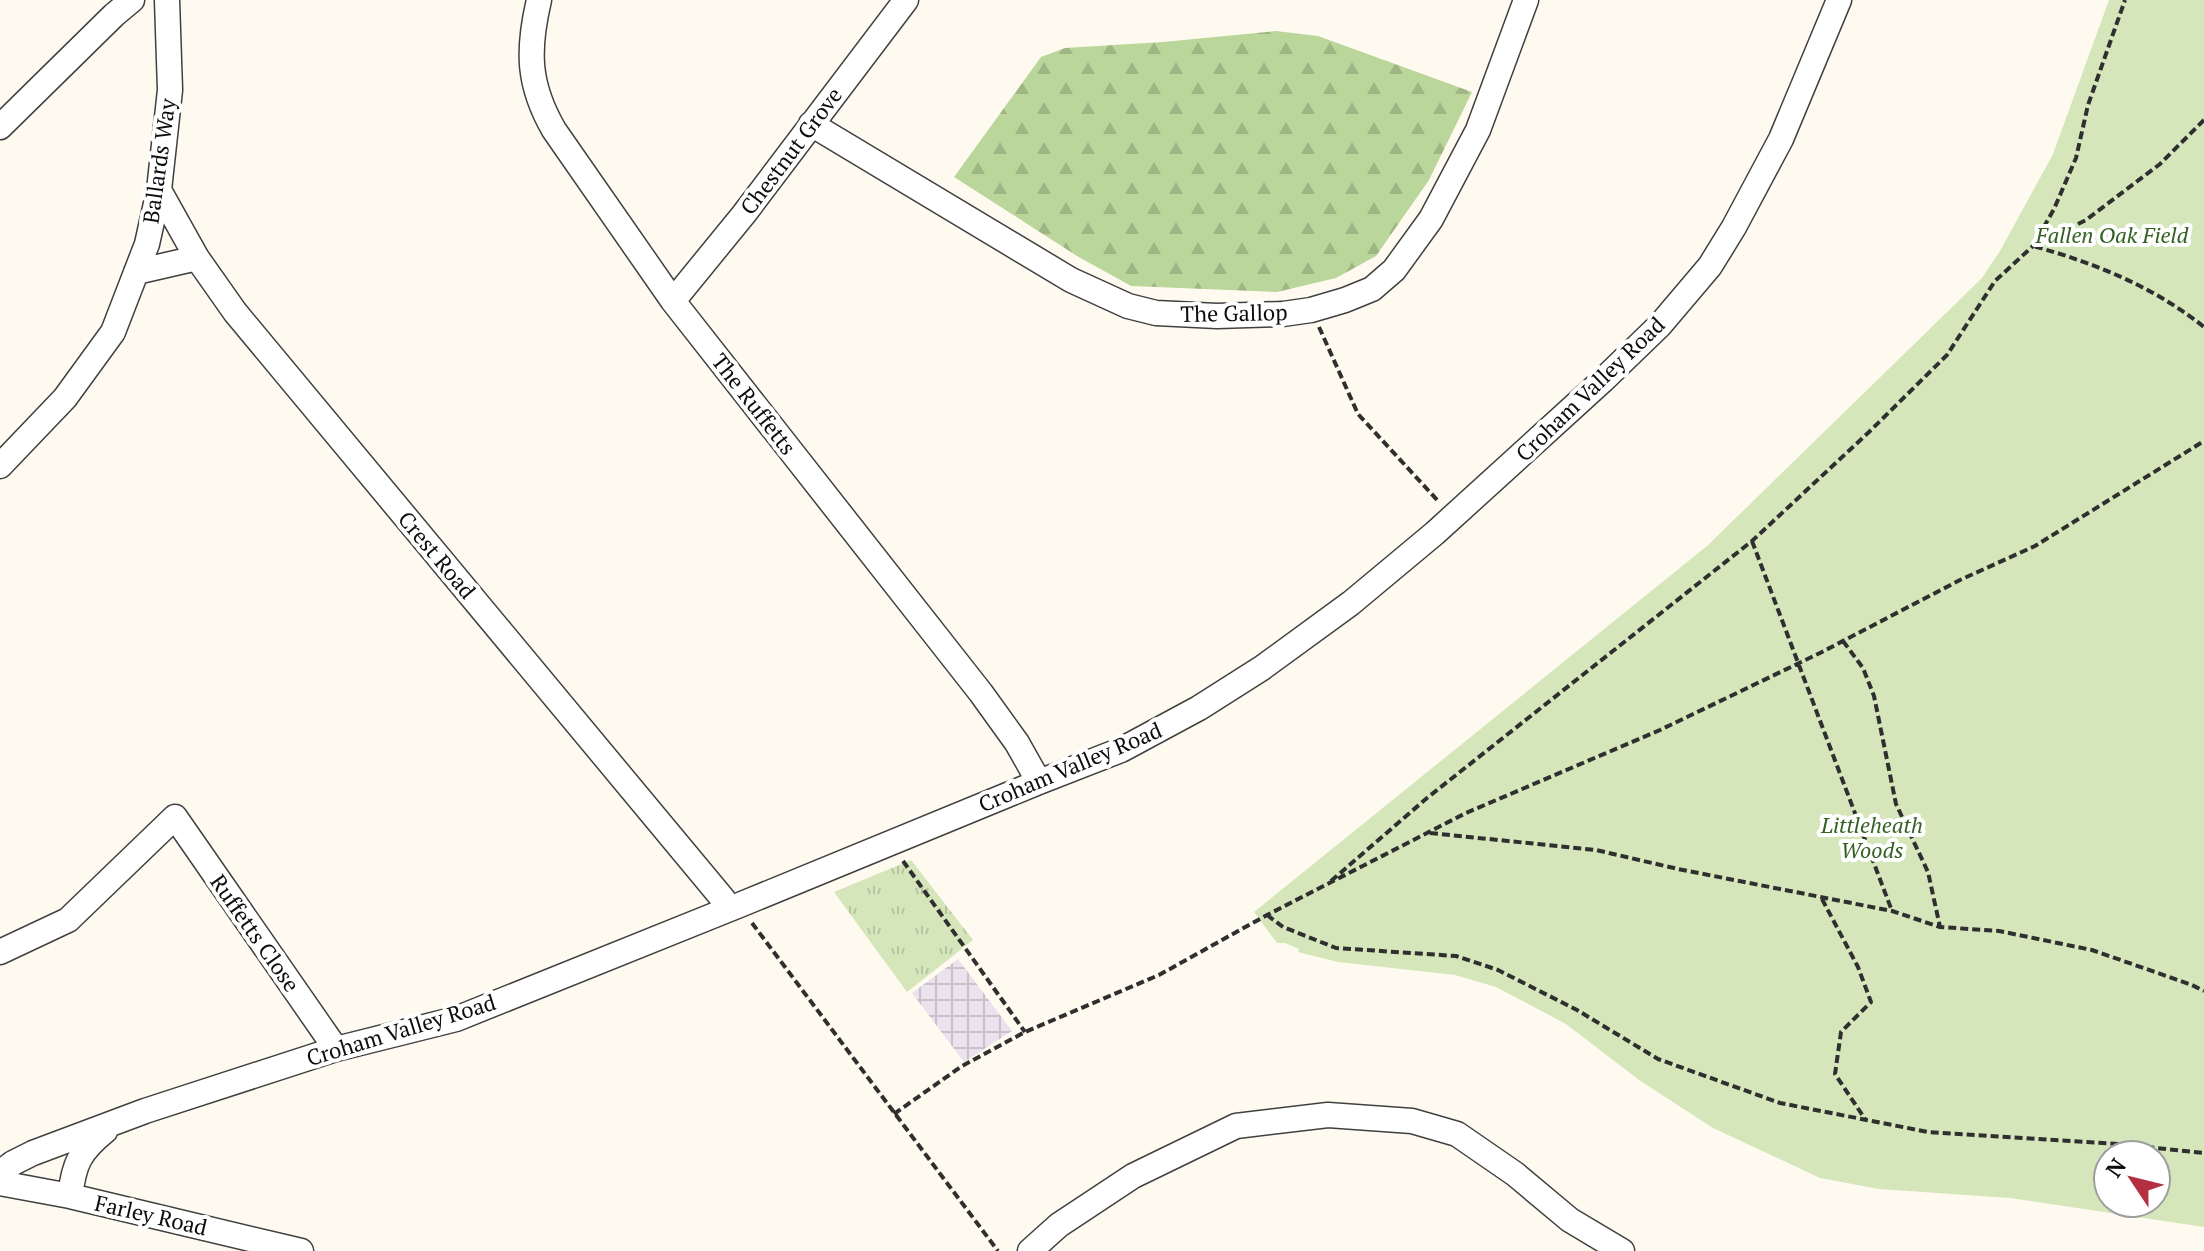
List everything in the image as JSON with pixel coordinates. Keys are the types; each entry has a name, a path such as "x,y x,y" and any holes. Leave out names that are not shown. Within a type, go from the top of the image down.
{"street":[{"path":"0,127 132,0"},
{"name":"Ballards Way","path":"0,466 65,398 113,332 147,244 159,190 170,90 167,0"},
{"name":"The Ruffetts","path":"539,0 532,47 533,80 541,107 570,153 673,301 972,680 1017,743 1039,782"},
{"name":"Chestnut Grove","path":"673,301 744,214 906,0"},
{"name":"The Gallop","path":"811,124 1071,280 1128,306 1156,313 1217,316 1311,310 1372,289 1394,270 1431,219 1478,130 1526,0"},
{"name":"Croham Valley Road","path":"0,1173 33,1153 145,1111 336,1049 456,1019 739,914 890,843 1121,750 1199,708 1262,668 1351,603 1453,517 1660,325 1710,266 1734,227 1781,139 1839,0"},
{"name":"Crest Road","path":"159,190 197,258 235,312 723,899 739,914"},
{"path":"136,272 197,258"},
{"name":"Ruffetts Close","path":"0,952 68,920 175,817 336,1049"},
{"path":"1030,1251 1059,1225 1133,1176 1236,1126 1328,1115 1412,1121 1457,1134 1515,1174 1570,1220 1622,1251"},
{"name":"Croham Valley Road","path":"70,1196 78,1159 85,1148 116,1122"},
{"name":"Farley Road","path":"0,1183 70,1196 301,1251"}],"path":[{"path":"2033,246 2054,209 2076,158 2088,105 2125,0"},
{"path":"1323,888 1439,789 1752,541 1947,355 1995,281 2033,246 2086,220 2160,164 2204,120"},
{"path":"2033,246 2080,259 2139,285 2204,327"},
{"path":"1311,310 1358,414 1453,517"},
{"path":"894,1114 962,1066 1025,1032 1159,975 1267,915 1466,813 1660,730 1800,663 1960,580 2035,546 2204,441"},
{"path":"1752,541 1892,911"},
{"path":"1843,641 1863,668 1874,696 1896,804 1928,872 1940,927"},
{"path":"1430,833 1596,850 1892,911 1940,927 1999,931 2092,950 2204,991"},
{"path":"890,843 1025,1032"},
{"path":"1822,897 1858,967 1871,1002 1841,1032 1835,1074 1865,1119"},
{"path":"739,914 998,1251"},
{"path":"1267,915 1283,927 1336,948 1456,956 1498,970 1577,1010 1658,1059 1780,1103 1928,1132 2119,1144 2204,1153"}],"shaded area":[{"path":"958,959 1012,1031 964,1062 912,993"}],"green space":[{"name":"Littleheath Woods","path":"2109,0 2204,0 2204,1227 2150,1219 2172,1219 2172,1139 2092,1139 2092,1210 2010,1198 1879,1189 1820,1178 1713,1128 1639,1080 1566,1024 1496,987 1455,975 1338,962 1277,943 1254,912 1707,546 1982,278 2053,154"},
{"path":"1276,31 1318,36 1472,92 1429,180 1376,256 1336,278 1277,292 1131,286 1077,256 954,177 1041,57 1065,48"},
{"path":"911,860 973,940 907,992 834,892"}],"park label":[{"name":"Fallen Oak Field","path":"2112,235"}]}
